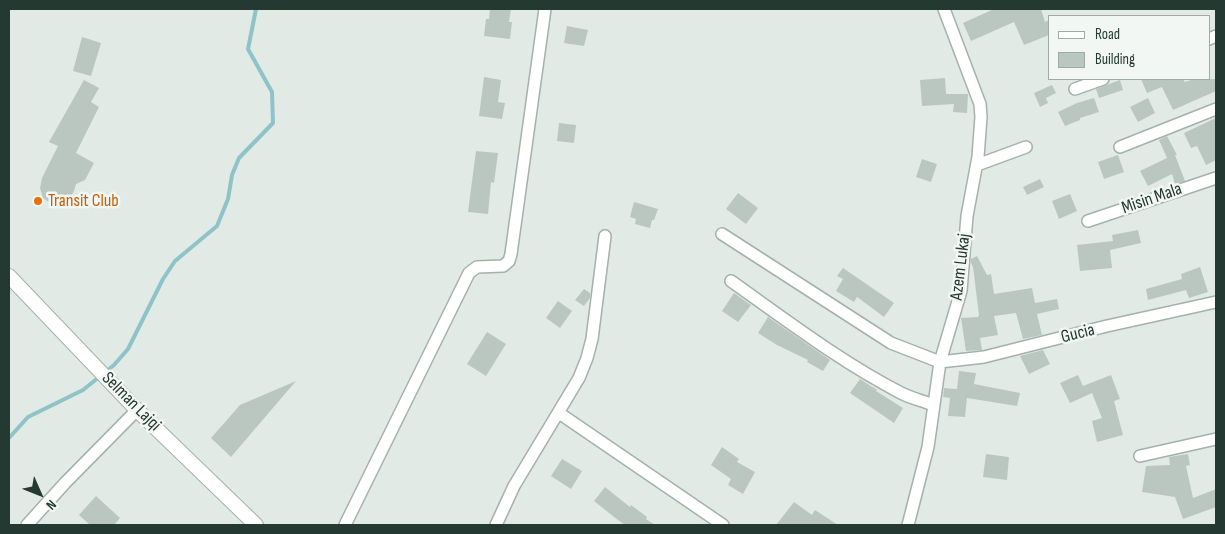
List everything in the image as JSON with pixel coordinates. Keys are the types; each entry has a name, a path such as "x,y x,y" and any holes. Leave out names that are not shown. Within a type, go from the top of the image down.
{"street":[{"path":"345,525 469,273 477,267 503,266 509,261 545,9"},
{"name":"Azem Lukaj","path":"908,525 928,447 940,362 961,291 967,216 977,166 981,117 980,104 946,9"},
{"path":"1075,89 1100,80"},
{"path":"1120,147 1216,108"},
{"path":"977,166 1026,147"},
{"name":"Misin Mala","path":"1088,221 1216,178"},
{"path":"722,234 891,344 940,362"},
{"path":"496,525 514,486 559,413 588,358 605,236"},
{"name":"Selman Lajqi","path":"9,276 138,410 256,525"},
{"path":"731,281 816,341 860,369 903,394 934,405"},
{"name":"Gucia","path":"940,362 984,357 1107,326 1216,302"},
{"path":"27,525 65,483 138,410"},
{"path":"559,413 723,525"},
{"path":"1140,456 1216,438"}],"building":[{"path":"490,9 511,9 509,22 512,22 510,39 484,36 486,19 489,19"},
{"path":"994,9 1041,9 1045,22 1048,20 1048,35 1024,45 1014,22 971,41 963,23"},
{"path":"567,26 588,30 584,46 564,43"},
{"path":"82,37 101,43 91,76 73,71"},
{"path":"484,77 501,80 498,102 505,103 502,119 479,116"},
{"path":"945,78 946,94 968,94 967,113 953,112 954,104 922,106 920,80"},
{"path":"1216,79 1216,91 1173,110 1162,87 1147,93 1141,80 1184,80 1185,82"},
{"path":"84,80 99,88 91,102 99,107 76,153 94,163 85,180 76,184 69,200 60,205 52,204 43,198 40,188 42,178 58,146 49,142"},
{"path":"1120,80 1123,90 1099,98 1096,89"},
{"path":"1052,85 1056,93 1046,98 1048,103 1040,107 1034,93"},
{"path":"1094,98 1099,112 1080,118 1080,120 1065,126 1058,112 1077,103"},
{"path":"1148,98 1155,113 1138,122 1130,107"},
{"path":"1216,118 1216,160 1206,165 1197,146 1191,148 1184,133"},
{"path":"559,123 576,125 574,143 557,141"},
{"path":"1167,136 1177,155 1175,155 1185,181 1175,184 1172,174 1148,186 1140,171 1167,158 1159,140"},
{"path":"476,151 498,153 494,183 491,182 488,214 468,212"},
{"path":"1118,155 1124,172 1104,179 1098,162"},
{"path":"922,159 937,164 931,182 916,177"},
{"path":"1040,179 1044,187 1027,195 1023,187"},
{"path":"738,193 758,208 746,224 726,209"},
{"path":"1070,194 1077,211 1059,219 1052,201"},
{"path":"634,202 658,209 650,228 635,224 636,219 630,217"},
{"path":"1138,230 1141,243 1110,250 1112,268 1080,271 1077,245 1113,241 1112,235"},
{"path":"977,256 987,275 991,274 994,294 1032,288 1035,303 1057,299 1059,309 1037,314 1042,335 1023,339 1016,313 994,316 998,335 980,338 982,350 966,351 961,318 978,317 979,315 971,263 971,259"},
{"path":"1200,267 1208,292 1189,298 1186,290 1148,300 1146,289 1182,279 1181,274"},
{"path":"843,268 894,303 884,317 857,297 854,302 836,291 843,279 837,276"},
{"path":"584,289 590,293 590,298 584,306 575,300"},
{"path":"734,293 751,305 738,322 722,311"},
{"path":"558,301 572,311 560,328 546,318"},
{"path":"768,317 830,360 823,371 807,362 808,360 777,345 758,333"},
{"path":"487,332 506,344 486,376 467,364"},
{"path":"1043,350 1050,364 1029,374 1020,356"},
{"path":"959,371 976,373 974,384 1020,393 1017,406 967,398 965,417 948,416 950,398 943,397 944,388 957,389"},
{"path":"1078,375 1083,386 1111,375 1120,399 1114,401 1123,435 1097,442 1092,421 1102,418 1092,393 1070,403 1060,383"},
{"path":"860,379 903,408 894,423 850,393"},
{"path":"296,381 231,457 211,438 240,405"},
{"path":"722,447 739,459 737,462 755,472 743,494 728,485 731,479 711,465"},
{"path":"986,454 1009,457 1007,480 983,477"},
{"path":"1188,454 1190,465 1186,466 1193,498 1216,489 1216,507 1183,519 1175,497 1142,492 1146,466 1170,465 1169,457"},
{"path":"562,459 582,471 571,489 551,476"},
{"path":"605,487 630,507 631,505 647,517 646,519 655,525 625,525 614,517 594,501"},
{"path":"96,496 120,518 114,525 90,525 79,515"},
{"path":"794,502 812,515 815,510 838,525 776,525"}],"waterway":[{"path":"9,438 28,417 83,390 114,365 128,349 163,279 175,261 217,226 228,199 232,175 239,158 273,123 272,92 248,49 256,9"}],"place":[{"name":"Transit Club","path":"38,201"}]}
